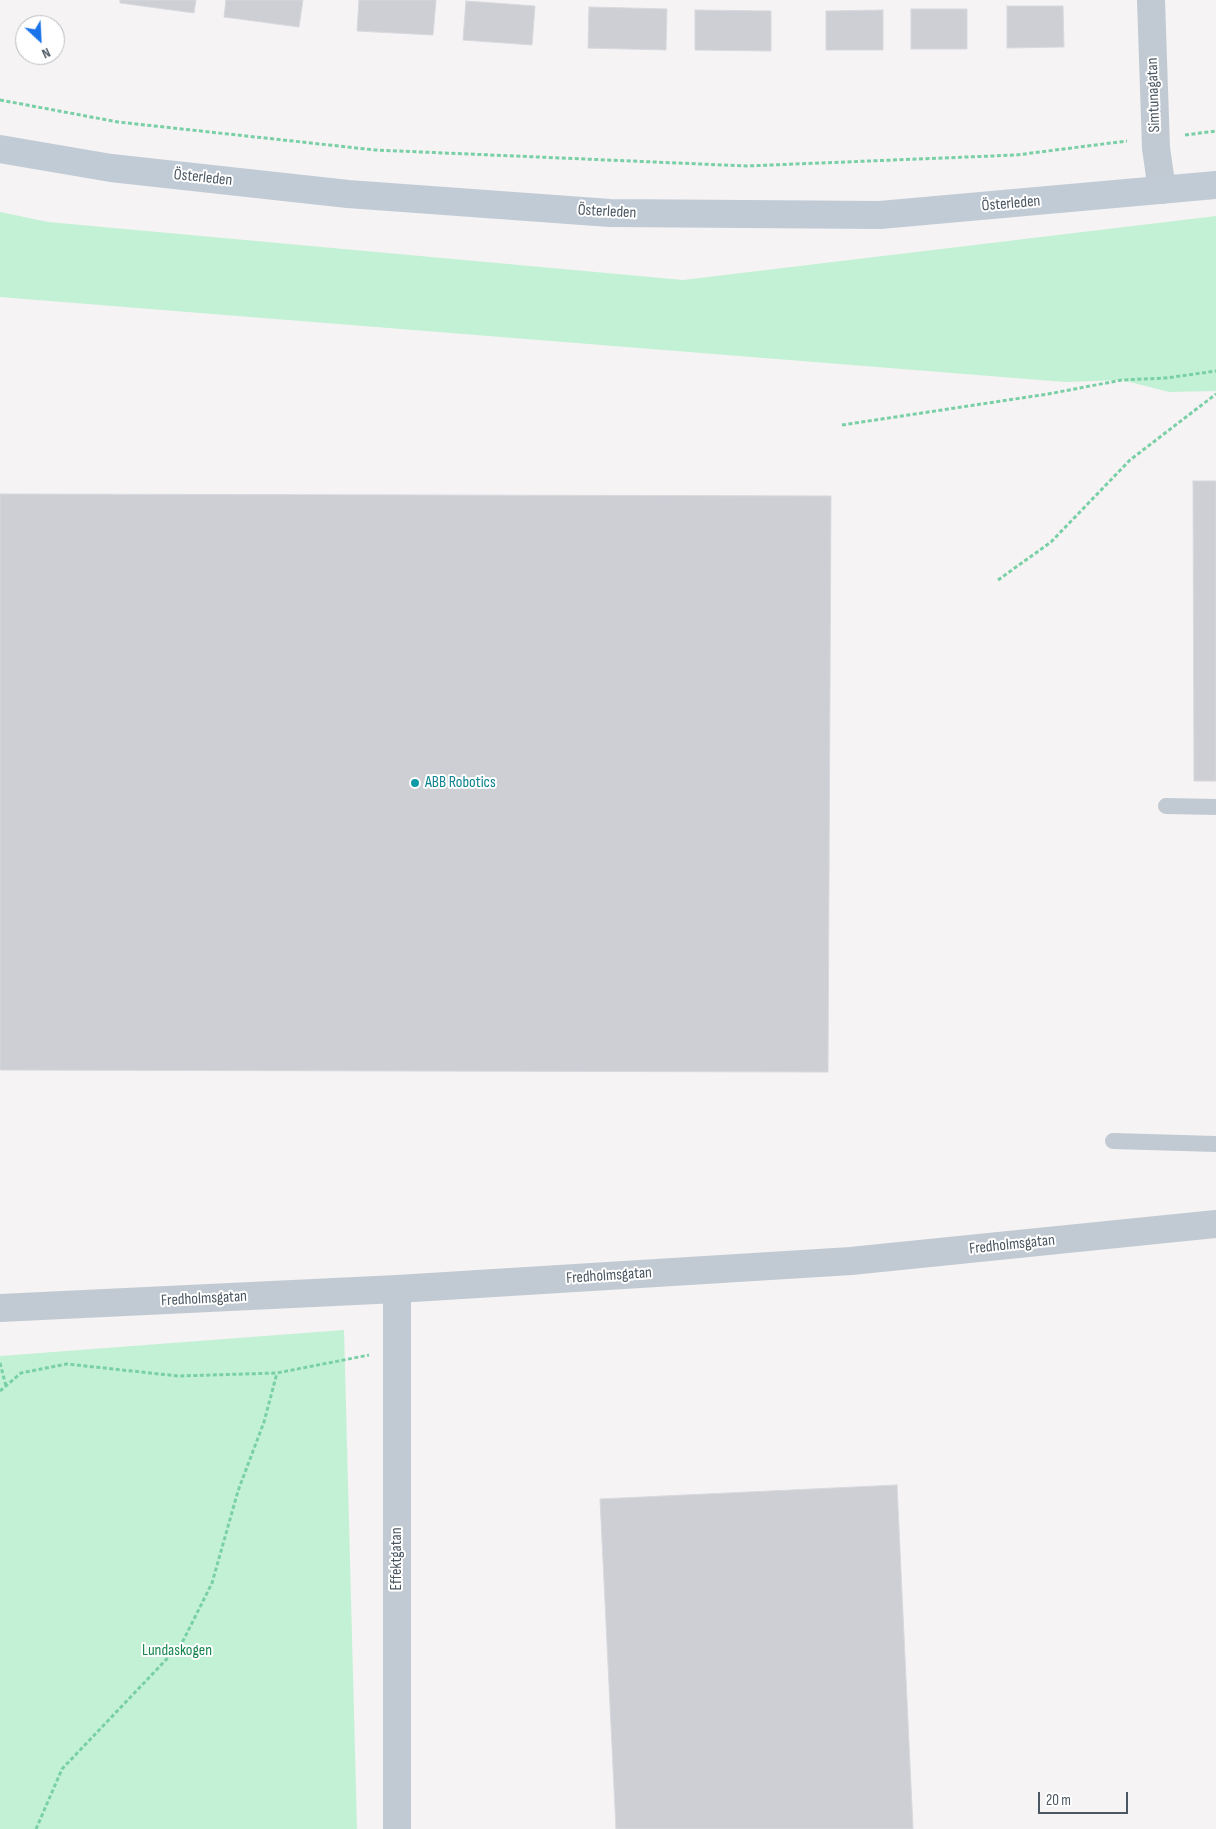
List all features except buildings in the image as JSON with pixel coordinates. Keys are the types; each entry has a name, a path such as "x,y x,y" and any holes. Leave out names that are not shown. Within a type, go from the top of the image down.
{"main road":[{"name":"Österleden","path":"0,149 111,168 348,194 610,213 880,215 1216,185"}],"street":[{"name":"Simtunagatan","path":"1151,0 1156,138 1162,190"},
{"name":"Fredholmsgatan","path":"0,1308 397,1289 851,1261 1216,1224"},
{"name":"Effektgatan","path":"397,1289 397,1829"}],"lane":[{"path":"1166,806 1216,806"},
{"path":"1113,1141 1216,1144"}],"path":[{"path":"0,100 118,122 375,150 747,166 1016,155 1216,131"},
{"path":"842,425 1048,394 1122,380 1166,378 1216,371"},
{"path":"998,580 1051,542 1130,460 1216,394"},
{"path":"0,1391 21,1373 67,1364 178,1376 277,1373 397,1350"},
{"path":"0,1363 6,1386"},
{"path":"36,1829 62,1769 182,1643 212,1583 238,1491 264,1422 277,1373"}],"green space":[{"path":"0,212 48,222 683,280 1216,216 1216,391 1169,392 1122,380 1065,382 0,297"},
{"name":"Lundaskogen","path":"344,1330 357,1829 0,1829 0,1356"}],"place":[{"name":"ABB Robotics","path":"415,783"}]}
